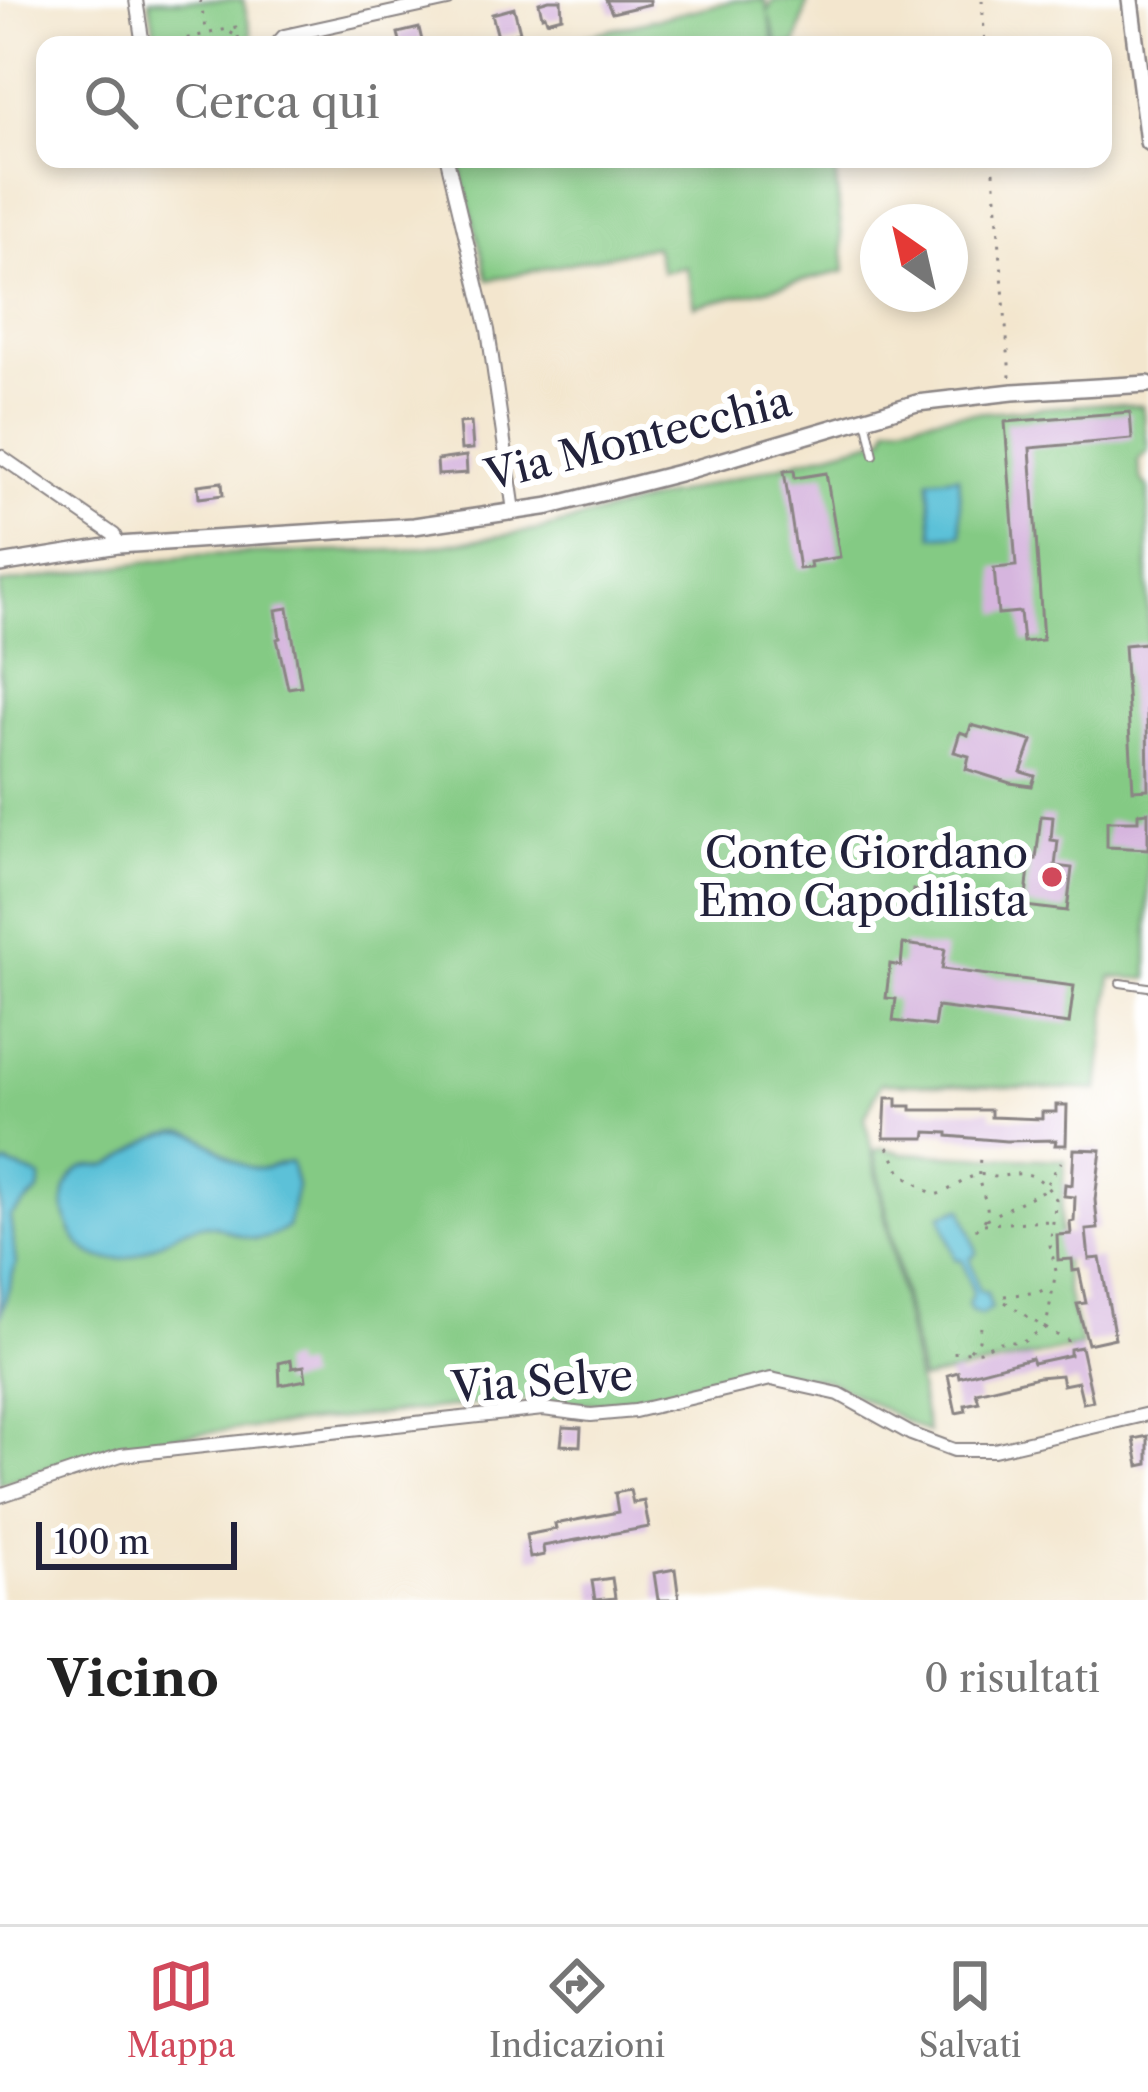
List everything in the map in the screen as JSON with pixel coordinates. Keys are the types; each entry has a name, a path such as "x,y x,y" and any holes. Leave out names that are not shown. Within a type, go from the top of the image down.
{"street":[{"path":"136,0 142,36"},
{"path":"284,36 448,0"},
{"path":"1130,0 1148,142"},
{"path":"449,168 488,330 514,511"},
{"name":"Via Montecchia","path":"0,564 118,545 414,526 514,511 683,472 865,416 947,398 1148,385"},
{"path":"0,456 114,535 118,545"},
{"name":"Via Selve","path":"0,1496 121,1455 543,1409 591,1415 635,1411 771,1378 838,1394 910,1434 954,1450 994,1450 1148,1414"}],"lane":[{"path":"865,416 874,455"},
{"path":"1120,983 1148,987"}],"path":[{"path":"200,0 207,33"},
{"path":"982,0 985,36"},
{"path":"195,36 236,27"},
{"path":"230,36 236,27"},
{"path":"236,27 238,36"},
{"path":"994,168 1010,385"},
{"path":"888,1147 901,1173 934,1195 958,1188 979,1174 999,1177 1016,1171 1031,1174 1056,1199 1050,1256 1056,1271 1044,1329 1024,1342 998,1342 969,1352 946,1353"},
{"path":"980,1157 979,1174 989,1206 985,1221"},
{"path":"976,1230 1033,1198 1061,1162"},
{"path":"985,1221 1054,1221"},
{"path":"1052,1286 1004,1299 1044,1329 1071,1342"},
{"path":"969,1352 985,1333 998,1342"}],"green space":[{"path":"149,0 243,0 252,36 155,36"},
{"path":"736,0 765,0 768,12 773,0 808,0 798,36 775,36 769,17 772,36 585,36"},
{"path":"460,168 835,168 845,271 695,306 686,267 662,272 655,246 488,280"},
{"path":"1107,403 1142,406 1148,450 1138,461 1141,480 1148,488 1148,979 1111,977 1098,1090 881,1083 865,1117 928,1433 828,1380 768,1370 599,1404 518,1400 184,1435 111,1448 0,1484 0,584 193,555 407,550 539,530 885,437 889,425 945,415"},
{"path":"874,1150 903,1153 1065,1160 1060,1227 1067,1292 1082,1346 921,1380"}],"water":[{"path":"958,476 962,534 933,536 929,479"},
{"path":"180,1132 200,1137 252,1168 291,1162 297,1186 288,1227 260,1239 200,1225 131,1257 93,1255 73,1235 67,1221 65,1193 70,1180 83,1168 110,1165 153,1140"},
{"path":"7,1164 41,1178 39,1191 10,1217 16,1264 0,1317 0,1167"},
{"path":"962,1208 977,1252 970,1259 979,1291 987,1293 991,1308 981,1315 968,1304 973,1293 962,1260 955,1259 941,1215"}],"building":[{"path":"561,0 562,17 547,21 542,16 539,3"},
{"path":"606,0 650,0 650,4 612,13"},
{"path":"514,8 520,32 498,36 492,14"},
{"path":"419,28 421,36 399,36"},
{"path":"1130,412 1132,439 1030,448 1043,640 1023,642 1020,612 998,614 994,568 1016,566 1005,422"},
{"path":"471,422 473,449 461,450 459,423"},
{"path":"466,456 467,473 438,475 437,460"},
{"path":"794,470 795,478 826,473 840,557 810,562 811,568 799,569 784,471"},
{"path":"222,482 223,495 199,498 198,485"},
{"path":"288,608 301,686 288,688 276,610"},
{"path":"1146,643 1148,789 1133,790 1124,645"},
{"path":"971,725 1032,741 1021,772 1035,776 1032,786 966,769 969,756 954,752 960,732 968,735"},
{"path":"1148,812 1148,849 1107,847 1107,821 1138,821 1138,813"},
{"path":"1041,816 1053,817 1051,840 1058,841 1055,866 1072,868 1067,911 1025,906"},
{"path":"913,890 967,897 965,911 911,904"},
{"path":"903,944 945,949 942,969 1074,986 1069,1024 937,1007 934,1026 893,1021 896,999 886,998 890,964 901,966"},
{"path":"886,1098 897,1098 897,1106 911,1106 911,1110 991,1110 991,1117 1042,1119 1042,1112 1056,1112 1056,1105 1067,1105 1066,1145 1055,1145 1056,1140 1006,1141 926,1132 925,1138 884,1138"},
{"path":"1074,1149 1101,1150 1095,1200 1098,1229 1086,1230 1089,1259 1100,1258 1115,1338 1088,1344 1077,1304 1086,1303 1079,1270 1073,1271 1072,1259 1058,1260 1057,1235 1071,1234 1070,1222 1074,1221 1075,1197 1064,1196 1065,1184 1072,1185"},
{"path":"1081,1347 1093,1401 1083,1403 1078,1382 1063,1385 1061,1375 1038,1377 976,1392 979,1402 956,1413 948,1375 958,1372 959,1377 1031,1358 1033,1363 1070,1355 1070,1349"},
{"path":"291,1360 292,1368 304,1366 306,1380 280,1385 279,1363"},
{"path":"563,1427 581,1428 580,1446 561,1445"},
{"path":"1148,1436 1148,1464 1139,1466 1134,1439"},
{"path":"630,1490 633,1503 644,1501 649,1527 543,1546 544,1555 530,1558 526,1535 556,1529 555,1524 618,1512 615,1493"},
{"path":"675,1569 679,1600 658,1600 654,1573"},
{"path":"612,1578 615,1598 595,1600 592,1581"}],"place":[{"name":"Conte Giordano Emo Capodilista","path":"1052,877"}]}
